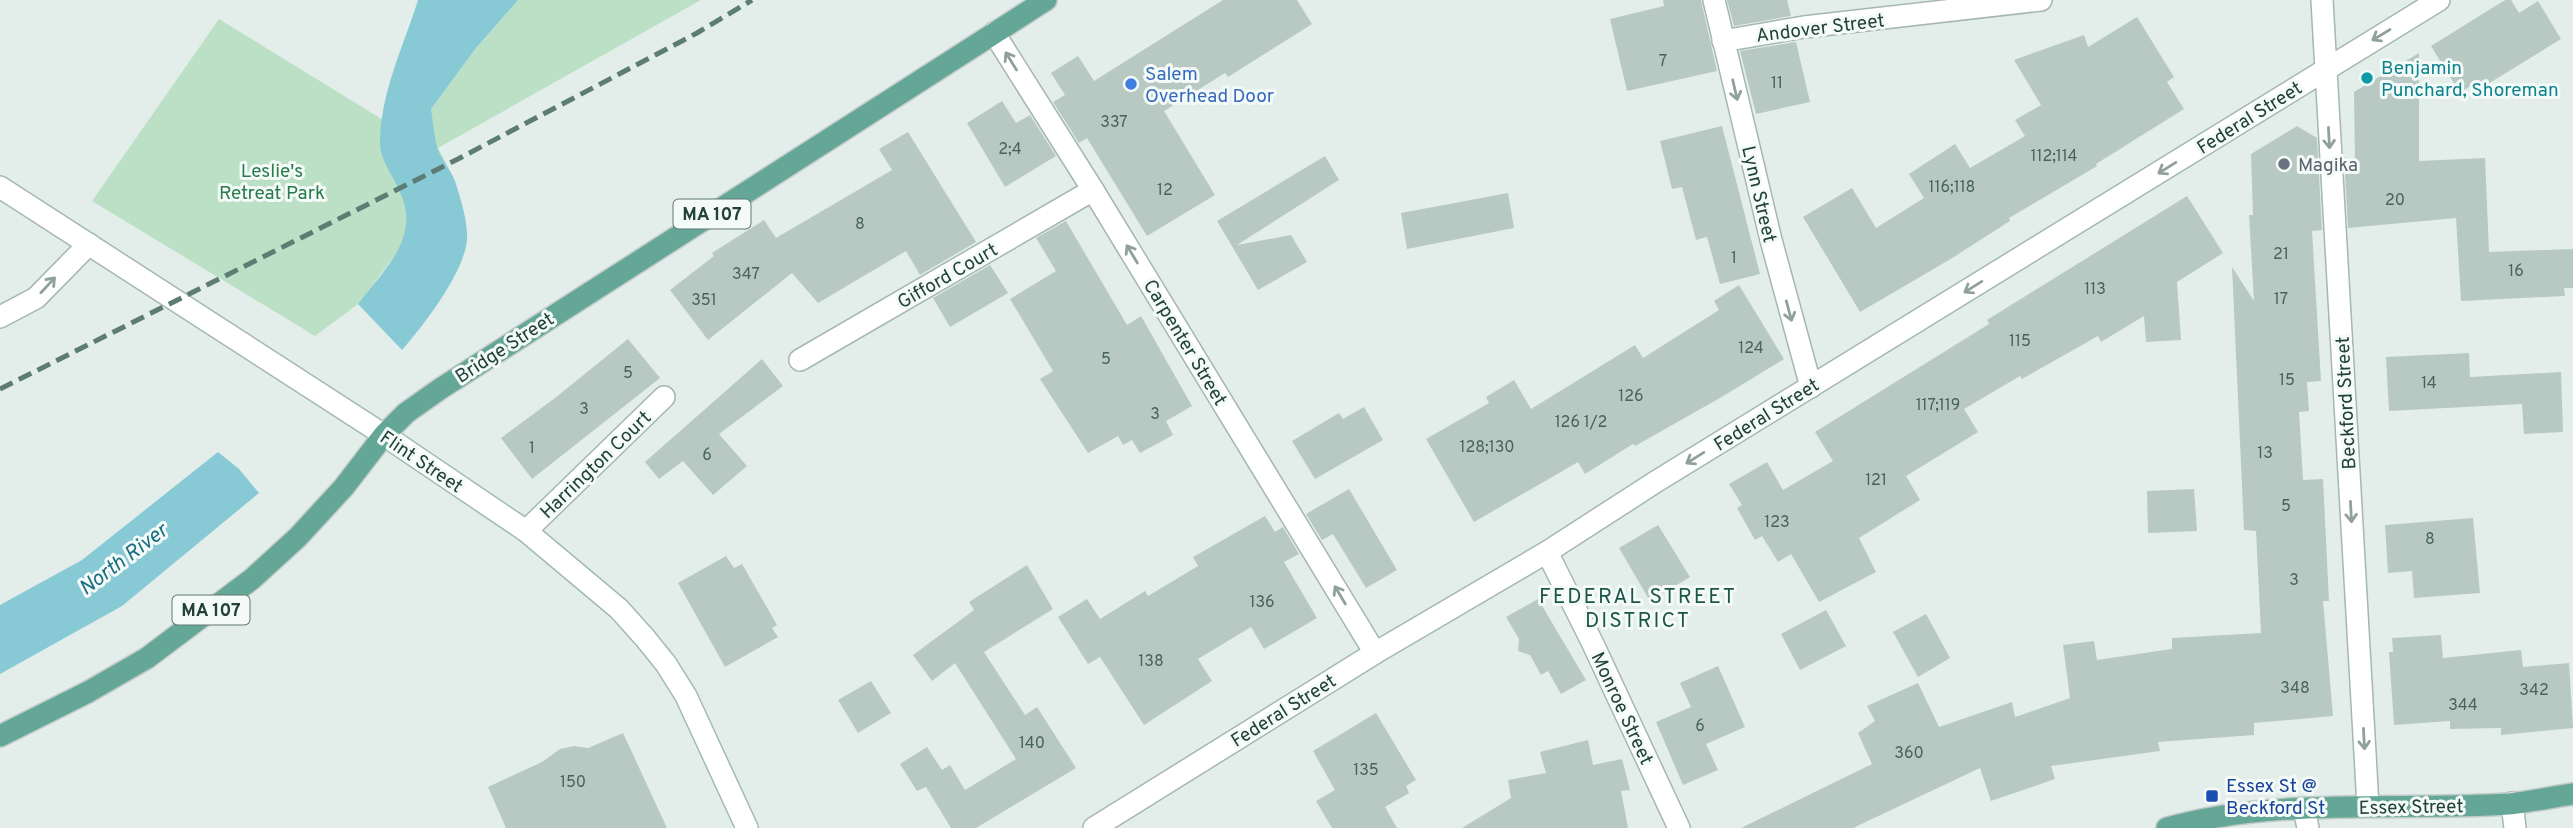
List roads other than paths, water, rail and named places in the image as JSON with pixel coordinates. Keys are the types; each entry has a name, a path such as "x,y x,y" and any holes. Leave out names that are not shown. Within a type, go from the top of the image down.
{"main road":[{"name":"Bridge Street","path":"0,736 88,692 147,658 252,579 298,537 335,497 384,435 406,413 440,389 1046,0"},
{"name":"Essex Street","path":"2167,828 2258,811 2306,818 2368,806 2512,803 2573,794"}],"street":[{"name":"Lynn Street","path":"1714,0 1770,240 1811,387"},
{"name":"Andover Street","path":"1723,41 1804,27 2041,0"},
{"name":"Beckford Street","path":"2322,0 2368,806"},
{"name":"Federal Street","path":"1094,828 1375,653 1547,552 2439,0"},
{"name":"Carpenter Street","path":"994,33 1093,190 1375,653"},
{"name":"Flint Street","path":"0,187 384,435 526,531 619,609 667,664 686,696 747,828"},
{"name":"Gifford Court","path":"800,360 1093,190"},
{"path":"0,317 36,298 89,244"},
{"name":"Harrington Court","path":"526,531 664,397"},
{"name":"Monroe Street","path":"1547,552 1594,644 1679,828"},
{"path":"2512,803 2515,828"}],"water":[{"path":"418,0 518,0 476,48 431,109 437,147 455,181 467,239 459,267 451,282 402,350 358,304 390,264 404,236 405,205 382,155 381,125 393,71"},
{"name":"North River","path":"218,452 239,469 259,493 122,606 0,674 0,605 82,560"}],"railway":[{"path":"0,389 458,159 697,33 752,0"}],"place":[{"name":"Benjamin Punchard, Shoreman","path":"2367,78"},
{"name":"Salem Overhead Door","path":"1131,84"},
{"name":"Magika","path":"2284,164"},
{"name":"Essex St @ Beckford St","path":"2212,796"}],"district":[{"name":"FEDERAL STREET DISTRICT","path":"1638,608"}],"park label":[{"name":"Leslie's Retreat Park","path":"272,181"}]}
